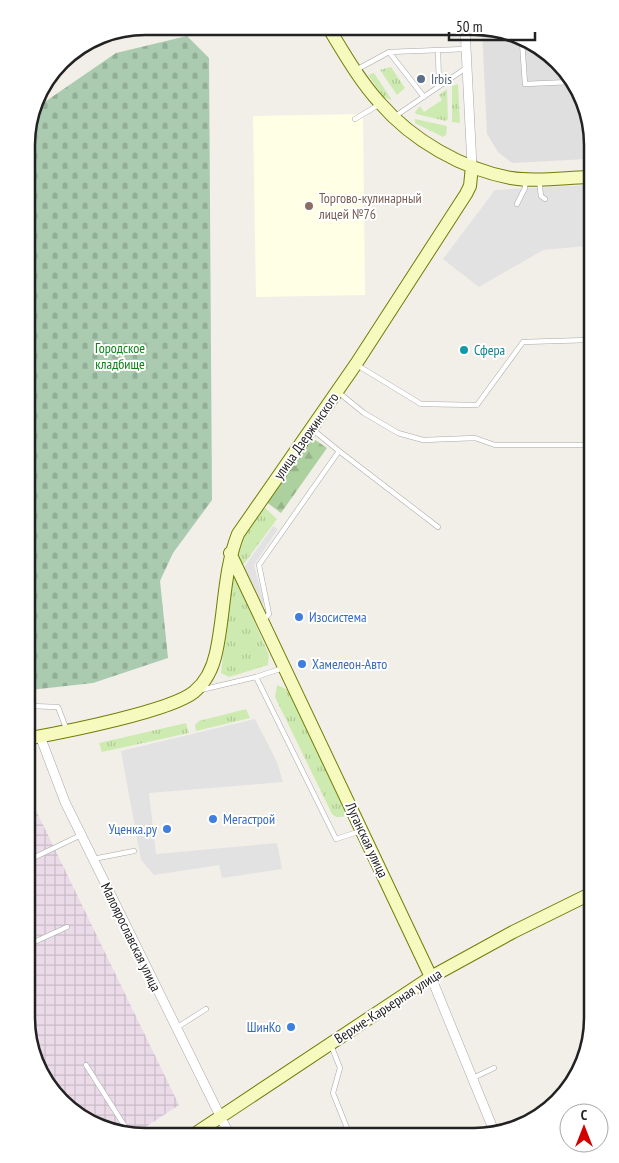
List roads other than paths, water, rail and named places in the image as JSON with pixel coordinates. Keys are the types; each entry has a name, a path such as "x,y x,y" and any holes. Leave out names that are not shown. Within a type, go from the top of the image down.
{"street":[{"path":"333,35 355,70 380,104 393,117 430,145 472,166 489,172 525,179 584,177"},
{"name":"улица Дзержинского","path":"35,737 162,708 194,692 210,673 216,654 230,553 238,534 356,364 470,186 472,166 465,35"},
{"name":"Луганская улица","path":"230,553 431,977 492,1127"},
{"name":"Малоярославская улица","path":"35,737 81,835 226,1128"},
{"name":"Верхне-Карьерная улица","path":"203,1128 431,977 513,932 584,897"}],"lane":[{"path":"522,46 525,84 564,82"},
{"path":"355,70 389,52 466,49"},
{"path":"438,50 439,86"},
{"path":"389,52 424,97"},
{"path":"393,117 467,68"},
{"path":"355,119 380,104"},
{"path":"517,204 525,188 525,179"},
{"path":"539,179 541,196 545,199"},
{"path":"356,364 421,404 477,405 523,342 584,340"},
{"path":"337,391 364,412 398,433 423,440 475,438 495,445 584,445"},
{"path":"311,428 438,527"},
{"path":"262,622 269,614 259,565 339,451"},
{"path":"194,692 256,677 284,667"},
{"path":"256,677 336,839 363,831"},
{"path":"35,706 58,706 67,730"},
{"path":"35,857 81,835"},
{"path":"93,859 134,851"},
{"path":"35,942 67,927"},
{"path":"176,1028 206,1009"},
{"path":"330,1044 340,1068 333,1093 347,1128"},
{"path":"86,1065 125,1126"},
{"path":"473,1078 494,1068"}],"place":[{"name":"Irbis","path":"421,79"},
{"name":"Торгово-кулинарный лицей №76","path":"309,206"},
{"name":"Сфера","path":"464,350"},
{"name":"Изосистема","path":"299,617"},
{"name":"Хамелеон-Авто","path":"302,664"},
{"name":"Мегастрой","path":"213,819"},
{"name":"Уценка.ру","path":"167,829"},
{"name":"ШинКо","path":"291,1027"}],"park label":[{"name":"Городское кладбище","path":"120,356"}]}
